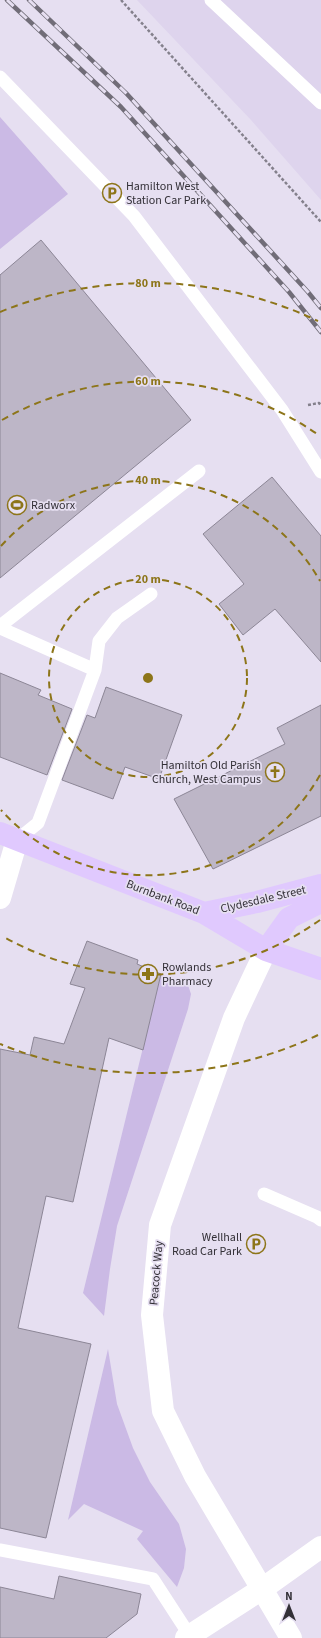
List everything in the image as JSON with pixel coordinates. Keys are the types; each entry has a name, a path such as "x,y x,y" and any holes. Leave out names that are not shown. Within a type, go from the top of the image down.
{"main road":[{"path":"0,898 9,837"},
{"name":"Burnbank Road","path":"9,837 204,913 266,950 321,969"},
{"name":"Clydesdale Street","path":"204,913 257,902 321,885"},
{"name":"Clydesdale Street","path":"266,950 289,918 321,902"},
{"name":"Peacock Way","path":"266,950 234,1018 160,1225 152,1315 164,1411 195,1476 291,1638"},
{"path":"188,1637 262,1589 321,1547"}],"lane":[{"path":"211,0 321,103"},
{"path":"0,77 134,216 282,410 321,472"},
{"path":"95,670 0,627 199,471"},
{"path":"9,837 38,823 95,670 99,641 117,618 151,594"},
{"path":"264,1194 321,1220"},
{"path":"0,1550 153,1580 188,1637"}],"path":[{"path":"121,0 321,222"}],"shaded area":[{"path":"137,0 321,0 321,200 251,120"},
{"path":"0,117 68,194 0,249"},
{"path":"161,974 188,985 191,994 188,1009 117,1226 104,1316 83,1293"},
{"path":"108,1349 117,1404 133,1448 150,1482 179,1524 186,1549 184,1568 177,1587 137,1539 143,1531 84,1504 68,1520"}],"building":[{"path":"41,240 191,420 0,578 0,275"},
{"path":"272,477 321,536 321,662 275,609 243,635 219,604 244,584 203,534"},
{"path":"0,673 41,690 38,695 72,709 47,775 0,757"},
{"path":"106,687 182,715 159,779 125,767 113,799 62,780 87,715 95,718"},
{"name":"Hamilton Old Parish Church, West Campus","path":"321,705 321,816 213,869 174,799 285,744 277,728"},
{"path":"87,941 138,960 137,964 161,974 143,1050 109,1038 73,1202 46,1196 18,1328 91,1344 46,1538 0,1528 0,1049 30,1055 34,1037 64,1044 85,988 70,984"},
{"path":"59,1576 141,1594 137,1614 106,1638 0,1638 0,1587 54,1599"}],"railway":[{"path":"7,0 121,107 289,292 321,332"},
{"path":"29,0 126,93 321,308"}],"place":[{"name":"Hamilton West Station Car Park","path":"112,193"},
{"name":"Radworx","path":"17,505"},
{"name":"Hamilton Old Parish Church, West Campus","path":"275,772"},
{"name":"Rowlands Pharmacy","path":"148,974"},
{"name":"Wellhall Road Car Park","path":"256,1244"}]}
